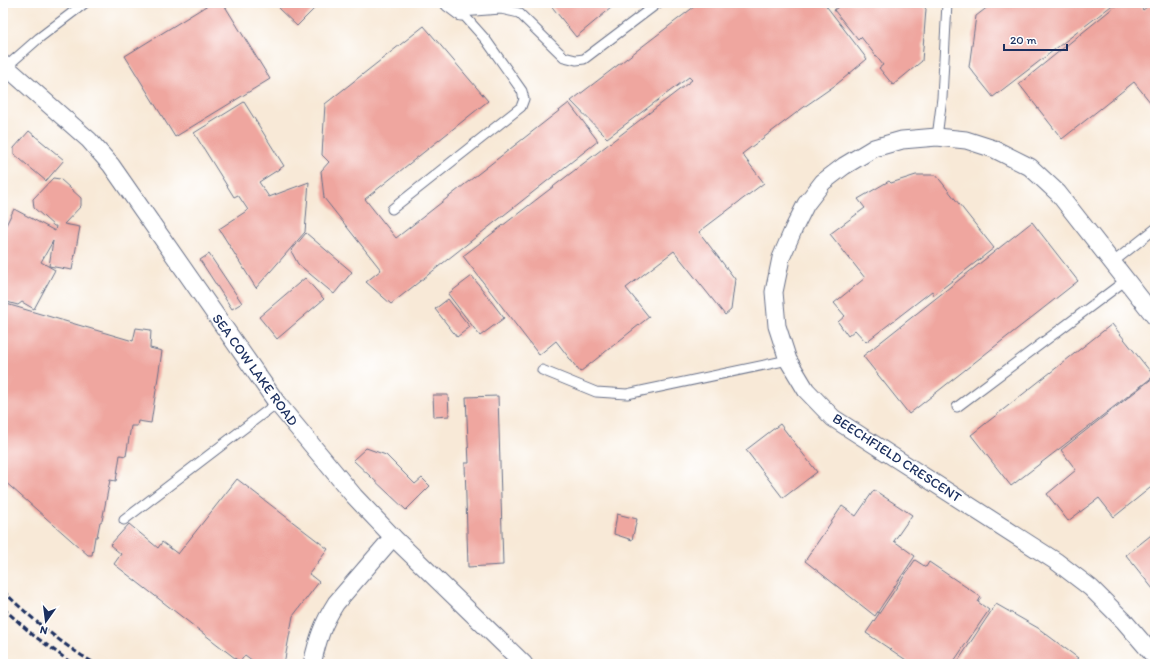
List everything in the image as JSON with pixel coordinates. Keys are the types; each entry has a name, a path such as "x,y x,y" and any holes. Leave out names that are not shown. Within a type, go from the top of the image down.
{"street":[{"name":"SEA COW LAKE ROAD","path":"5,66 89,140 111,165 277,403 354,496 393,537 524,664"},
{"name":"BEECHFIELD CRESCENT","path":"1155,316 1058,193 1030,167 994,149 966,140 938,137 902,140 874,148 844,166 824,182 806,204 794,228 782,258 774,292 777,326 788,360 806,390 833,418 1057,562 1091,588 1124,621 1155,658"},
{"path":"312,664 323,625 332,608 393,537"}],"lane":[{"path":"5,66 85,3"},
{"path":"455,8 501,10 520,13 564,57 576,60 584,59 658,3"},
{"path":"938,137 942,98 947,3"},
{"path":"392,209 517,111 521,107 524,99 522,91 486,40 455,8"},
{"path":"1112,263 1155,229"},
{"path":"957,407 1126,280"},
{"path":"542,370 596,392 627,394 788,360"},
{"path":"124,520 277,403"}],"building":[{"path":"211,3 223,3 270,79 175,137 125,56"},
{"path":"285,3 320,3 297,26 279,9"},
{"path":"549,3 617,3 576,37"},
{"path":"699,3 824,3 867,59 837,84 742,154 764,183 699,232 735,279 731,310 725,315 674,251 626,288 649,317 580,372 556,341 539,355 463,256 692,80 689,77 607,138 571,101"},
{"path":"835,3 921,3 926,9 922,61 893,85 879,68 883,65 861,37 858,40 834,10 838,7"},
{"path":"993,3 1115,3 993,97 969,67 976,16"},
{"path":"1119,3 1138,3 1143,10 1152,3 1155,3 1155,108 1134,82 1062,139 1019,84"},
{"path":"424,26 488,101 365,199 396,238 569,103 598,141 391,304 366,282 381,270 324,198 321,171 329,162 322,155 325,104"},
{"path":"244,102 284,166 259,182 269,197 309,182 305,232 256,288 219,229 248,210 238,195 234,197 194,133"},
{"path":"29,131 64,160 46,181 14,154 14,148"},
{"path":"916,175 936,175 994,248 934,295 932,291 866,342 855,330 848,336 838,322 845,316 834,303 865,278 830,234 865,208 858,199 889,181 891,183"},
{"path":"53,178 60,179 81,198 81,206 64,224 80,227 72,270 49,266 53,241 41,262 55,270 34,309 22,302 18,305 3,301 3,231 14,209 55,231 56,226 54,226 34,208 33,199"},
{"path":"1032,222 1078,281 909,414 863,356"},
{"path":"306,233 352,272 334,294 298,264 291,251"},
{"path":"209,254 242,303 232,309 200,260"},
{"path":"472,276 504,318 480,336 448,294"},
{"path":"305,278 324,299 277,339 259,317"},
{"path":"448,299 470,327 457,337 435,309"},
{"path":"3,303 133,341 136,328 151,330 150,348 162,351 151,423 138,421 137,426 131,426 126,456 120,455 116,481 110,480 102,521 100,522 97,537 95,537 92,555 88,555 3,480"},
{"path":"1112,324 1154,376 1011,486 971,435"},
{"path":"1154,377 1155,484 1114,517 1099,498 1068,521 1047,494 1076,470 1061,450"},
{"path":"433,395 448,395 449,416 434,417"},
{"path":"498,396 503,565 468,567 465,463 469,463 466,397"},
{"path":"780,424 817,472 783,498 746,450"},
{"path":"366,448 386,455 415,484 422,478 430,486 406,510 353,460"},
{"path":"237,479 328,549 309,574 319,582 293,616 284,664 257,664 245,655 240,662 114,564 121,554 110,545 129,524 158,548 162,542 178,554"},
{"path":"874,490 912,515 894,541 915,556 875,616 805,561 842,506 856,516"},
{"path":"617,514 637,519 632,540 614,534"},
{"path":"1155,532 1155,587 1153,589 1126,555"},
{"path":"915,560 926,567 929,562 981,597 978,602 989,610 952,664 912,664 866,633"},
{"path":"996,604 1038,628 1078,658 1071,664 956,664"}],"railway":[{"path":"3,591 47,630 83,657 96,664"},
{"path":"3,608 33,635 73,664"}]}
